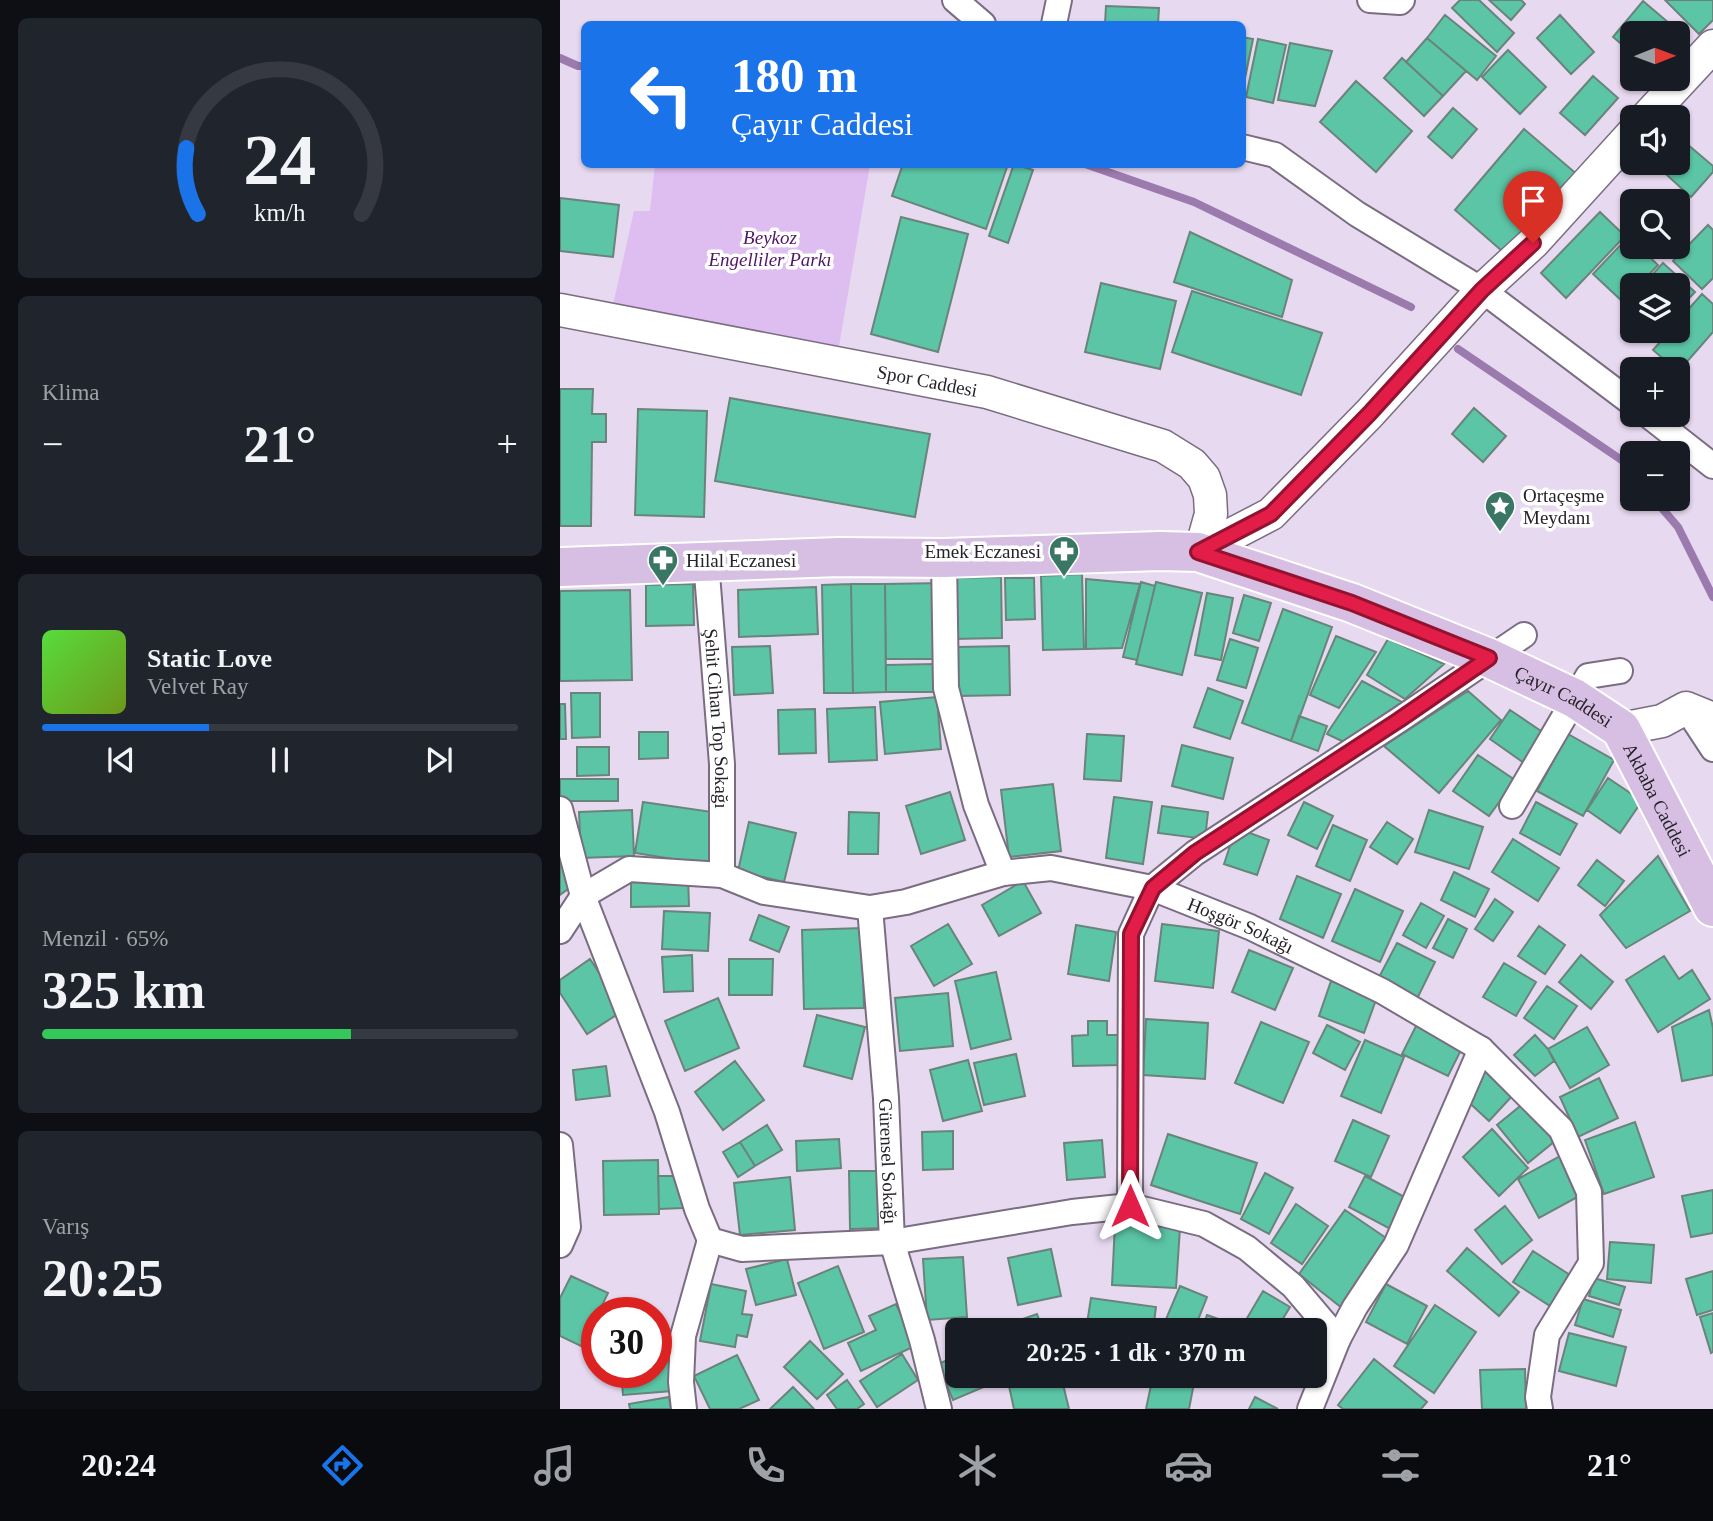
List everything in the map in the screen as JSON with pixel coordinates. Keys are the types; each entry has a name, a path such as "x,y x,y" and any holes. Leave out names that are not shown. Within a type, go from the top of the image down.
{"main road":[{"name":"Çayır Caddesi","path":"560,567 839,556 944,558 1198,552 1352,603 1489,658 1574,698 1621,729"},
{"name":"Akbaba Caddesi","path":"1621,729 1713,907"}],"street":[{"path":"955,0 980,21"},
{"path":"1055,21 1059,0"},
{"path":"1370,0 1402,0"},
{"path":"1658,105 1713,46"},
{"path":"1198,552 1271,514 1369,414 1482,290 1533,243 1620,147"},
{"path":"1246,148 1275,155 1357,215 1482,290 1620,394"},
{"name":"Spor Caddesi","path":"560,310 987,392 1163,446 1192,464 1204,478 1210,495 1211,514 1198,552"},
{"path":"1663,427 1713,466"},
{"path":"944,558 946,688 976,805 1003,873"},
{"name":"Şehit Cihan Top Sokağı","path":"706,561 722,764 722,875"},
{"path":"1130,1206 1131,934 1153,888 1195,853 1524,635"},
{"path":"1512,806 1588,676 1620,671"},
{"path":"1621,729 1700,713 1713,748"},
{"path":"560,809 583,896 667,1112 696,1209 710,1240 683,1336 681,1382 684,1409"},
{"name":"Hoşgör Sokağı","path":"560,931 583,896 629,869 722,875 764,892 870,908 906,902 1003,873 1051,868 1153,888 1250,926 1382,991 1481,1049 1561,1129 1589,1192 1591,1263 1547,1335 1538,1397 1540,1409"},
{"name":"Gürensel Sokağı","path":"870,908 886,1098 892,1242 922,1340 939,1409"},
{"path":"1310,1409 1338,1339 1355,1307 1396,1245 1481,1049"},
{"path":"560,1145 568,1227 560,1245"},
{"path":"710,1240 742,1249 892,1242 1072,1212 1130,1206 1204,1224 1247,1248 1293,1286 1338,1339"}],"green space":[{"name":"Beykoz Engelliler Parkı","path":"655,168 869,168 839,346 613,305 634,211 650,211"}],"building":[{"path":"1460,0 1479,0 1514,33 1497,52 1452,8"},
{"path":"1489,0 1521,0 1525,4 1511,20"},
{"path":"1665,0 1713,0 1713,20 1699,34 1690,25 1690,21 1686,21"},
{"path":"1643,1 1667,21 1626,21"},
{"path":"1106,6 1159,8 1158,21 1105,21"},
{"path":"1445,15 1496,56 1477,80 1427,38"},
{"path":"1560,15 1594,52 1571,74 1537,38"},
{"path":"1620,29 1620,43 1613,37"},
{"path":"1246,38 1253,39 1246,73"},
{"path":"1427,38 1466,71 1443,96 1406,62"},
{"path":"1258,39 1286,45 1273,103 1246,97"},
{"path":"1290,43 1332,51 1315,106 1278,100"},
{"path":"1508,50 1546,87 1520,114 1482,77"},
{"path":"1402,58 1443,96 1424,116 1384,78"},
{"path":"1593,76 1618,98 1585,135 1560,113"},
{"path":"1356,81 1412,131 1376,172 1320,122"},
{"path":"1453,108 1477,129 1452,158 1428,137"},
{"path":"1524,129 1579,176 1510,258 1455,210"},
{"path":"1690,146 1713,166 1713,172 1691,197 1690,189 1682,189 1667,175 1690,175"},
{"path":"902,168 1007,168 986,229 892,196"},
{"path":"1013,168 1033,170 1008,243 989,236"},
{"path":"560,198 619,205 613,257 560,251"},
{"path":"1600,212 1620,231 1620,241 1566,298 1541,273"},
{"path":"901,217 968,234 938,352 871,334"},
{"path":"1708,225 1713,230 1713,278 1702,289 1690,277 1690,273 1685,273 1673,261 1690,259 1690,244"},
{"path":"1190,232 1292,280 1282,317 1174,282"},
{"path":"1620,245 1620,259 1652,259 1658,265 1650,273 1620,273 1620,299 1593,274"},
{"path":"1663,263 1674,273 1654,273"},
{"path":"1101,283 1176,301 1160,369 1085,352"},
{"path":"1192,291 1322,333 1301,395 1172,352"},
{"path":"1702,294 1713,304 1713,332 1690,358 1661,357 1653,350 1659,343 1690,343 1690,308"},
{"path":"560,389 593,389 592,414 606,414 606,442 592,442 591,526 560,526"},
{"path":"730,398 930,434 915,517 715,481"},
{"path":"1474,408 1506,436 1483,462 1452,434"},
{"path":"638,409 707,411 704,517 635,515"},
{"path":"1082,574 1084,649 1043,650 1041,576"},
{"path":"1001,577 1002,638 952,639 951,578"},
{"path":"1005,578 1034,578 1035,619 1006,620"},
{"path":"1086,579 1140,584 1122,648 1086,649"},
{"path":"1141,582 1155,586 1137,660 1123,657"},
{"path":"1156,582 1202,593 1182,675 1136,664"},
{"path":"942,583 943,659 886,659 885,584"},
{"path":"693,584 694,625 646,626 646,585"},
{"path":"851,584 885,584 886,692 853,693"},
{"path":"851,584 853,693 824,693 822,585"},
{"path":"816,587 818,634 739,637 738,590"},
{"path":"630,590 632,680 560,681 560,591"},
{"path":"1207,593 1233,598 1221,660 1195,655"},
{"path":"1244,595 1271,603 1259,641 1233,633"},
{"path":"1283,609 1332,627 1291,741 1242,723"},
{"path":"1336,636 1376,652 1339,708 1310,695"},
{"path":"1230,639 1258,648 1246,688 1217,680"},
{"path":"1388,639 1444,664 1405,699 1367,675"},
{"path":"770,646 773,693 734,695 732,647"},
{"path":"1009,646 1010,695 958,696 957,647"},
{"path":"935,664 935,692 886,692 886,665"},
{"path":"1362,681 1402,702 1344,742 1327,734"},
{"path":"1208,688 1243,701 1230,739 1194,727"},
{"path":"1468,691 1501,720 1439,793 1384,746"},
{"path":"571,693 600,693 600,737 572,738"},
{"path":"937,697 941,749 885,754 880,702"},
{"path":"560,704 565,704 566,739 560,739"},
{"path":"875,707 877,760 829,762 827,709"},
{"path":"815,709 816,753 779,754 778,710"},
{"path":"1510,710 1544,733 1524,763 1490,739"},
{"path":"1299,716 1327,726 1318,751 1291,741"},
{"path":"639,732 668,732 668,758 639,759"},
{"path":"1087,734 1124,736 1121,781 1084,779"},
{"path":"1568,734 1614,760 1583,816 1537,791"},
{"path":"1182,745 1233,758 1223,799 1172,786"},
{"path":"577,747 609,747 609,775 577,776"},
{"path":"1478,755 1515,780 1489,816 1453,791"},
{"path":"1608,778 1642,801 1620,833 1587,810"},
{"path":"560,779 618,779 618,801 560,801"},
{"path":"1053,784 1061,851 1009,857 1001,790"},
{"path":"950,792 965,840 921,854 906,806"},
{"path":"1114,797 1152,802 1143,864 1106,858"},
{"path":"643,802 719,813 711,865 635,853"},
{"path":"1304,802 1333,816 1317,849 1288,835"},
{"path":"1536,802 1577,824 1560,855 1520,833"},
{"path":"1162,806 1208,812 1205,839 1158,833"},
{"path":"632,810 634,856 581,858 579,812"},
{"path":"1429,810 1483,827 1469,869 1415,852"},
{"path":"849,812 879,813 878,854 848,854"},
{"path":"749,822 796,833 784,882 738,871"},
{"path":"1387,822 1413,839 1397,864 1370,847"},
{"path":"1333,825 1367,840 1350,881 1316,866"},
{"path":"1236,828 1269,840 1257,875 1224,864"},
{"path":"1513,839 1559,868 1538,901 1492,872"},
{"path":"1658,856 1690,911 1626,948 1600,915"},
{"path":"1597,860 1624,881 1605,906 1578,885"},
{"path":"560,861 576,883 560,895"},
{"path":"1454,872 1489,889 1475,917 1441,900"},
{"path":"688,876 689,906 631,907 631,878"},
{"path":"1297,876 1341,894 1323,938 1280,919"},
{"path":"1023,881 1041,913 999,936 982,905"},
{"path":"1355,889 1403,911 1380,962 1332,941"},
{"path":"1495,899 1513,912 1493,941 1475,929"},
{"path":"1421,903 1444,916 1426,948 1403,935"},
{"path":"664,911 710,913 708,951 662,949"},
{"path":"759,915 789,927 779,952 750,940"},
{"path":"1448,919 1467,929 1453,958 1433,948"},
{"path":"948,924 972,964 934,986 911,946"},
{"path":"1162,924 1219,931 1213,988 1155,981"},
{"path":"1076,925 1116,932 1109,981 1068,974"},
{"path":"1539,926 1565,945 1545,974 1518,956"},
{"path":"862,928 864,1008 804,1009 802,930"},
{"path":"1397,943 1435,962 1417,999 1378,979"},
{"path":"1249,950 1293,968 1275,1010 1232,992"},
{"path":"692,955 693,991 664,992 662,957"},
{"path":"1581,955 1613,982 1591,1009 1559,982"},
{"path":"1664,956 1679,979 1692,970 1710,999 1658,1032 1626,980"},
{"path":"590,959 624,1010 587,1034 560,993 560,980"},
{"path":"729,959 773,959 772,995 729,995"},
{"path":"1504,963 1536,982 1516,1016 1483,997"},
{"path":"996,972 1011,1039 971,1049 955,981"},
{"path":"1331,981 1377,997 1364,1033 1319,1016"},
{"path":"1547,986 1577,1006 1554,1039 1524,1018"},
{"path":"948,993 953,1046 900,1051 895,998"},
{"path":"718,998 739,1048 685,1071 665,1021"},
{"path":"1709,1010 1713,1028 1713,1075 1682,1081 1672,1027"},
{"path":"817,1015 865,1027 852,1079 804,1066"},
{"path":"1146,1019 1208,1023 1205,1079 1143,1075"},
{"path":"1088,1021 1107,1021 1107,1035 1121,1035 1122,1065 1073,1066 1072,1036 1088,1035"},
{"path":"1261,1022 1309,1042 1283,1103 1235,1083"},
{"path":"1417,1024 1463,1046 1448,1076 1402,1054"},
{"path":"1327,1025 1360,1042 1345,1070 1313,1053"},
{"path":"1587,1027 1609,1065 1570,1088 1548,1049"},
{"path":"1535,1035 1548,1049 1554,1061 1535,1076 1514,1055"},
{"path":"1365,1040 1404,1057 1381,1113 1341,1096"},
{"path":"1016,1054 1025,1096 984,1105 974,1063"},
{"path":"968,1060 982,1111 943,1121 930,1070"},
{"path":"735,1061 764,1100 723,1130 695,1092"},
{"path":"606,1066 610,1096 576,1100 573,1070"},
{"path":"1486,1070 1513,1095 1489,1121 1462,1096"},
{"path":"1599,1078 1618,1118 1578,1137 1560,1097"},
{"path":"1524,1103 1555,1141 1528,1163 1497,1125"},
{"path":"1353,1120 1389,1136 1371,1177 1335,1161"},
{"path":"1635,1122 1654,1177 1604,1194 1585,1140"},
{"path":"767,1125 782,1150 755,1166 740,1142"},
{"path":"1492,1129 1528,1168 1499,1196 1463,1157"},
{"path":"953,1131 953,1169 923,1170 922,1132"},
{"path":"1168,1134 1257,1163 1240,1214 1151,1185"},
{"path":"839,1139 841,1168 797,1171 796,1141"},
{"path":"1102,1140 1105,1177 1067,1180 1064,1143"},
{"path":"740,1142 755,1166 738,1177 723,1152"},
{"path":"1560,1156 1581,1195 1539,1218 1518,1179"},
{"path":"658,1160 659,1214 604,1215 603,1161"},
{"path":"849,1171 886,1171 886,1228 850,1229"},
{"path":"1265,1173 1293,1188 1269,1234 1241,1219"},
{"path":"658,1176 682,1176 683,1208 659,1209"},
{"path":"1365,1176 1412,1201 1396,1232 1349,1207"},
{"path":"790,1177 795,1230 740,1235 734,1183"},
{"path":"1713,1190 1713,1233 1691,1237 1682,1196"},
{"path":"1296,1204 1328,1226 1302,1264 1271,1243"},
{"path":"1505,1206 1532,1240 1502,1264 1475,1230"},
{"path":"1345,1210 1389,1240 1342,1308 1299,1274"},
{"path":"1115,1224 1180,1228 1176,1288 1112,1285"},
{"path":"1610,1242 1654,1245 1651,1283 1607,1279"},
{"path":"1467,1248 1519,1292 1499,1316 1447,1271"},
{"path":"1051,1249 1061,1296 1018,1305 1008,1258"},
{"path":"1533,1251 1570,1275 1550,1306 1513,1282"},
{"path":"963,1257 967,1317 927,1320 923,1259"},
{"path":"787,1259 796,1295 756,1305 746,1269"},
{"path":"838,1266 864,1332 824,1349 798,1283"},
{"path":"1713,1271 1713,1310 1697,1315 1686,1279"},
{"path":"571,1276 608,1293 606,1297 581,1297 581,1346 560,1336 560,1298"},
{"path":"1594,1278 1625,1287 1619,1305 1589,1296"},
{"path":"711,1284 746,1291 742,1314 752,1315 747,1337 737,1335 735,1347 700,1341"},
{"path":"1386,1284 1427,1306 1407,1344 1366,1322"},
{"path":"1180,1286 1207,1297 1199,1318 1167,1318"},
{"path":"1263,1291 1290,1307 1283,1318 1247,1318"},
{"path":"1091,1298 1156,1307 1155,1318 1088,1318"},
{"path":"1583,1299 1621,1310 1613,1337 1575,1325"},
{"path":"896,1304 915,1346 861,1371 848,1343 876,1330 869,1316"},
{"path":"1435,1305 1476,1332 1434,1393 1394,1366"},
{"path":"1713,1313 1713,1352 1711,1353 1700,1317"},
{"path":"1569,1333 1626,1347 1616,1386 1559,1371"},
{"path":"810,1341 843,1374 817,1399 784,1367"},
{"path":"902,1354 918,1380 877,1407 860,1381"},
{"path":"737,1355 759,1400 739,1409 710,1409 694,1376"},
{"path":"1374,1359 1427,1402 1421,1409 1343,1409 1338,1405"},
{"path":"945,1361 945,1381 938,1364"},
{"path":"1525,1369 1526,1409 1482,1409 1480,1370"},
{"path":"847,1380 864,1404 857,1409 837,1409 827,1395"},
{"path":"793,1387 814,1409 770,1409"},
{"path":"622,1388 672,1388 672,1391 623,1395"},
{"path":"948,1388 981,1388 953,1400"},
{"path":"1009,1388 1064,1388 1069,1409 1014,1409"},
{"path":"1150,1388 1193,1388 1189,1409 1146,1409"},
{"path":"669,1397 671,1409 630,1409 629,1404"},
{"path":"1255,1397 1278,1409 1249,1409"}],"waterway":[{"path":"560,58 581,66"},
{"path":"1096,168 1194,202 1411,307"},
{"path":"1458,349 1620,459"},
{"path":"1664,511 1678,527 1713,597"}],"place":[{"name":"Ortaçeşme Meydanı","path":"1500,533"},
{"name":"Emek Eczanesi","path":"1064,578"},
{"name":"Hilal Eczanesi","path":"663,587"}],"route":[{"path":"1130,1206 1131,934 1153,888 1195,853 1489,658 1352,603 1198,552 1271,514 1369,414 1482,290 1533,243"}]}
